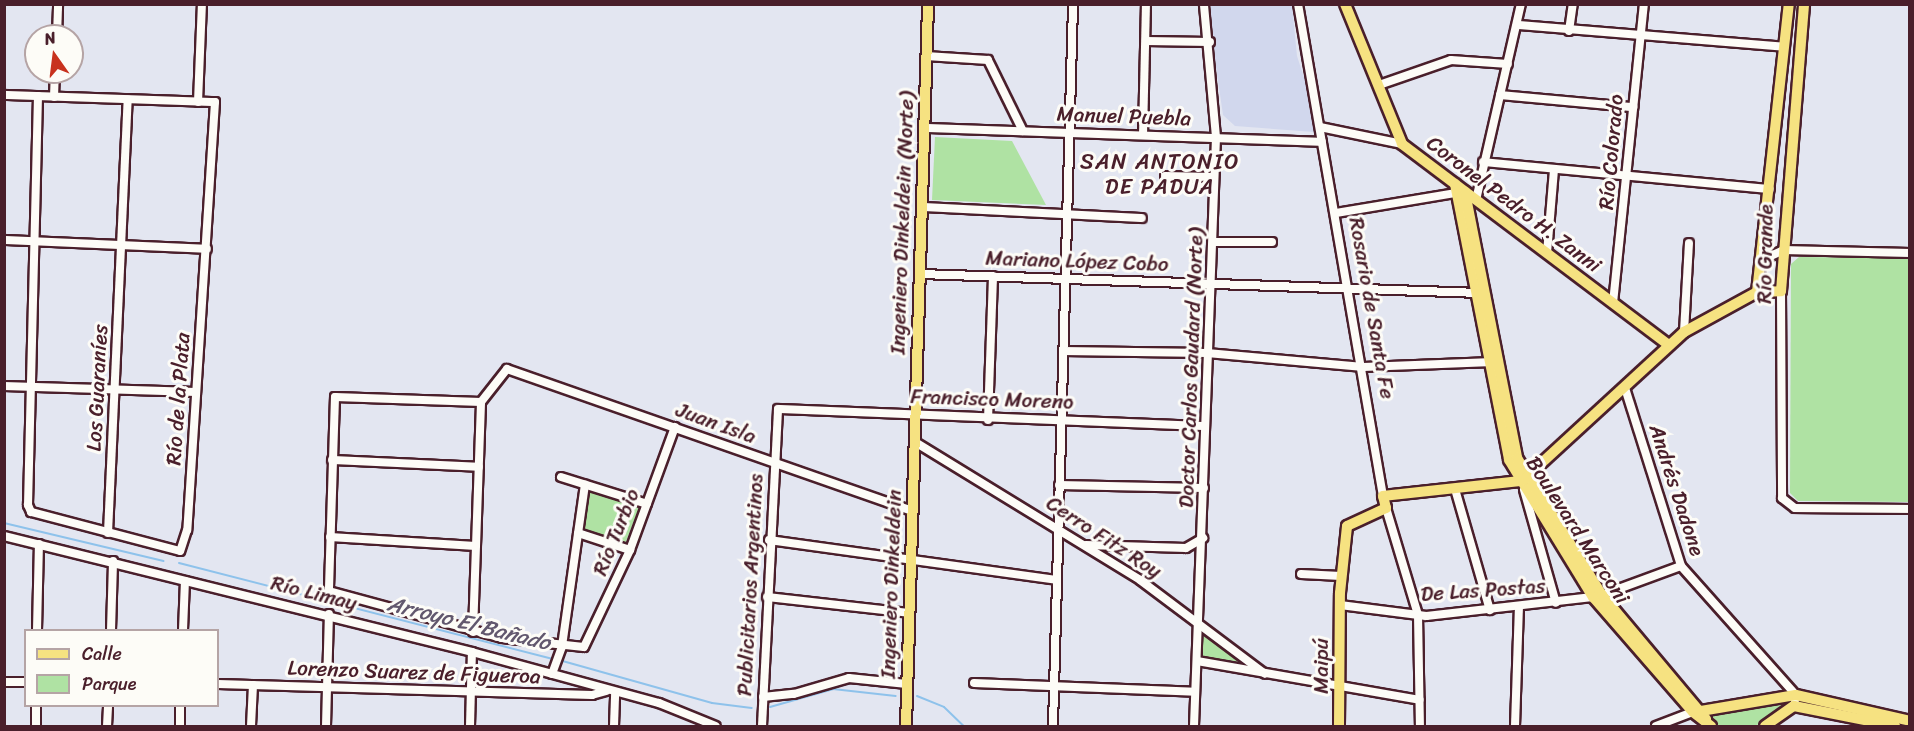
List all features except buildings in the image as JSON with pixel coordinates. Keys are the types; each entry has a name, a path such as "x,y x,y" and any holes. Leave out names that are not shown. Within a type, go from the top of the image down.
{"main road":[{"name":"Ingeniero Dinkeldein (Norte)","path":"915,442 928,4"},
{"path":"1345,4 1402,144"},
{"name":"Río Grande","path":"1757,292 1790,4"},
{"name":"Río Grande","path":"1781,291 1804,4"},
{"name":"Coronel Pedro H. Zanni","path":"1402,144 1669,345"},
{"name":"Boulevard Marconi","path":"1459,189 1493,362 1509,460 1525,479 1597,596 1709,725"},
{"path":"1383,496 1525,479 1684,332 1757,292 1781,291"},
{"name":"Ingeniero Dinkeldein","path":"906,726 915,442"},
{"name":"Rosario de Santa Fe","path":"1383,496 1386,508"},
{"name":"Maipú","path":"1339,726 1341,576 1347,526 1386,508"},
{"path":"1765,726 1795,700"},
{"path":"1795,700 1894,726"},
{"path":"1697,711 1795,700 1910,721"}],"street":[{"path":"57,24 58,4"},
{"path":"4,95 198,102 202,4"},
{"path":"1053,726 1073,4"},
{"path":"1143,135 1146,4"},
{"name":"Doctor Carlos Gaudard (Norte)","path":"1194,726 1203,538 1207,353 1212,282 1216,137 1210,42 1204,4"},
{"name":"Rosario de Santa Fe","path":"1298,4 1363,367 1383,496"},
{"path":"1476,200 1483,162 1519,25 1521,4"},
{"path":"1569,31 1573,4"},
{"name":"Río Colorado","path":"1613,303 1628,177 1644,4"},
{"path":"1519,25 1784,48"},
{"path":"1146,41 1210,42"},
{"path":"926,56 988,60 1023,131"},
{"path":"1379,85 1451,60 1508,64"},
{"path":"54,97 55,84"},
{"path":"1500,95 1633,107"},
{"path":"38,96 30,386 31,512 108,533"},
{"name":"Los Guaraníes","path":"108,533 128,99"},
{"name":"Río de la Plata","path":"108,533 180,551 187,530 215,102 198,102"},
{"name":"Coronel Pedro H. Zanni","path":"1320,127 1402,144"},
{"name":"Manuel Puebla","path":"925,128 1323,141"},
{"path":"1483,162 1770,189"},
{"path":"1547,254 1554,169"},
{"path":"1165,176 1214,177"},
{"path":"1336,213 1459,189"},
{"path":"922,207 1142,218"},
{"path":"4,240 207,249"},
{"path":"1213,242 1272,242"},
{"path":"1684,332 1689,243"},
{"path":"1762,260 1783,250 1910,253"},
{"name":"Mariano López Cobo","path":"920,274 1212,282 1480,293"},
{"path":"988,420 993,276"},
{"name":"Río Grande","path":"1781,291 1780,491 1786,503 1795,508 1910,509"},
{"path":"1063,351 1207,353 1363,367 1493,362"},
{"name":"Juan Isla","path":"482,402 507,369 912,511"},
{"path":"4,386 196,392"},
{"name":"Andrés Dadone","path":"1625,388 1681,566 1795,700"},
{"path":"473,632 482,402 335,398 329,591 473,632 560,650"},
{"name":"Francisco Moreno","path":"778,409 988,420 1205,426"},
{"name":"Publicitarios Argentinos","path":"762,726 769,540 778,409"},
{"name":"Río Turbio","path":"560,650 584,647 630,550 675,427"},
{"name":"Cerro Fitz Roy","path":"915,442 1086,544 1265,674"},
{"path":"332,460 479,467"},
{"path":"561,477 647,504"},
{"path":"1525,479 1556,603"},
{"path":"1059,484 1204,488"},
{"path":"554,671 560,650 585,485"},
{"path":"1455,489 1490,610"},
{"name":"Rosario de Santa Fe","path":"1386,508 1418,615 1420,726"},
{"path":"578,533 630,550"},
{"name":"Río Limay","path":"4,536 554,671 611,691 659,703 716,726"},
{"path":"330,537 476,546"},
{"path":"1086,544 1186,548 1203,538"},
{"path":"769,540 1056,580"},
{"path":"37,629 39,544"},
{"path":"111,629 113,561"},
{"name":"De Las Postas","path":"1340,605 1418,615 1556,603 1597,596 1681,566"},
{"path":"1301,574 1341,576"},
{"path":"183,629 185,581"},
{"path":"767,597 909,613"},
{"path":"1515,726 1519,607"},
{"path":"326,726 329,614"},
{"path":"470,726 472,652"},
{"path":"1197,661 1420,700"},
{"path":"763,697 849,678 907,684"},
{"path":"4,682 24,682"},
{"path":"974,682 1195,692"},
{"name":"Lorenzo Suarez de Figueroa","path":"219,684 592,695 611,691"},
{"path":"251,726 253,685"},
{"path":"611,691 614,726"},
{"path":"36,707 36,726"},
{"path":"107,726 108,707"},
{"path":"180,707 180,726"},
{"path":"1656,726 1697,711"}],"shaded area":[{"path":"1207,5 1292,5 1297,56 1311,99 1314,132 1235,126 1223,115"}],"green space":[{"path":"935,137 1012,141 1046,205 932,200"},
{"path":"1799,257 1909,258 1909,502 1798,501 1790,493 1791,264"},
{"path":"589,488 640,505 625,544 582,530"},
{"path":"1202,631 1254,669 1200,658"},
{"path":"1786,703 1756,726 1719,726 1708,715"}],"waterway":[{"name":"Arroyo El Bañado","path":"4,523 164,561"},
{"name":"Arroyo El Bañado","path":"179,563 554,659"},
{"name":"Arroyo El Bañado","path":"559,660 712,703 752,708"},
{"name":"Arroyo El Bañado","path":"770,707 833,689 896,696"},
{"name":"Arroyo El Bañado","path":"917,696 944,707 964,726"}],"district":[{"name":"SAN ANTONIO DE PADUA","path":"1160,174"}]}
